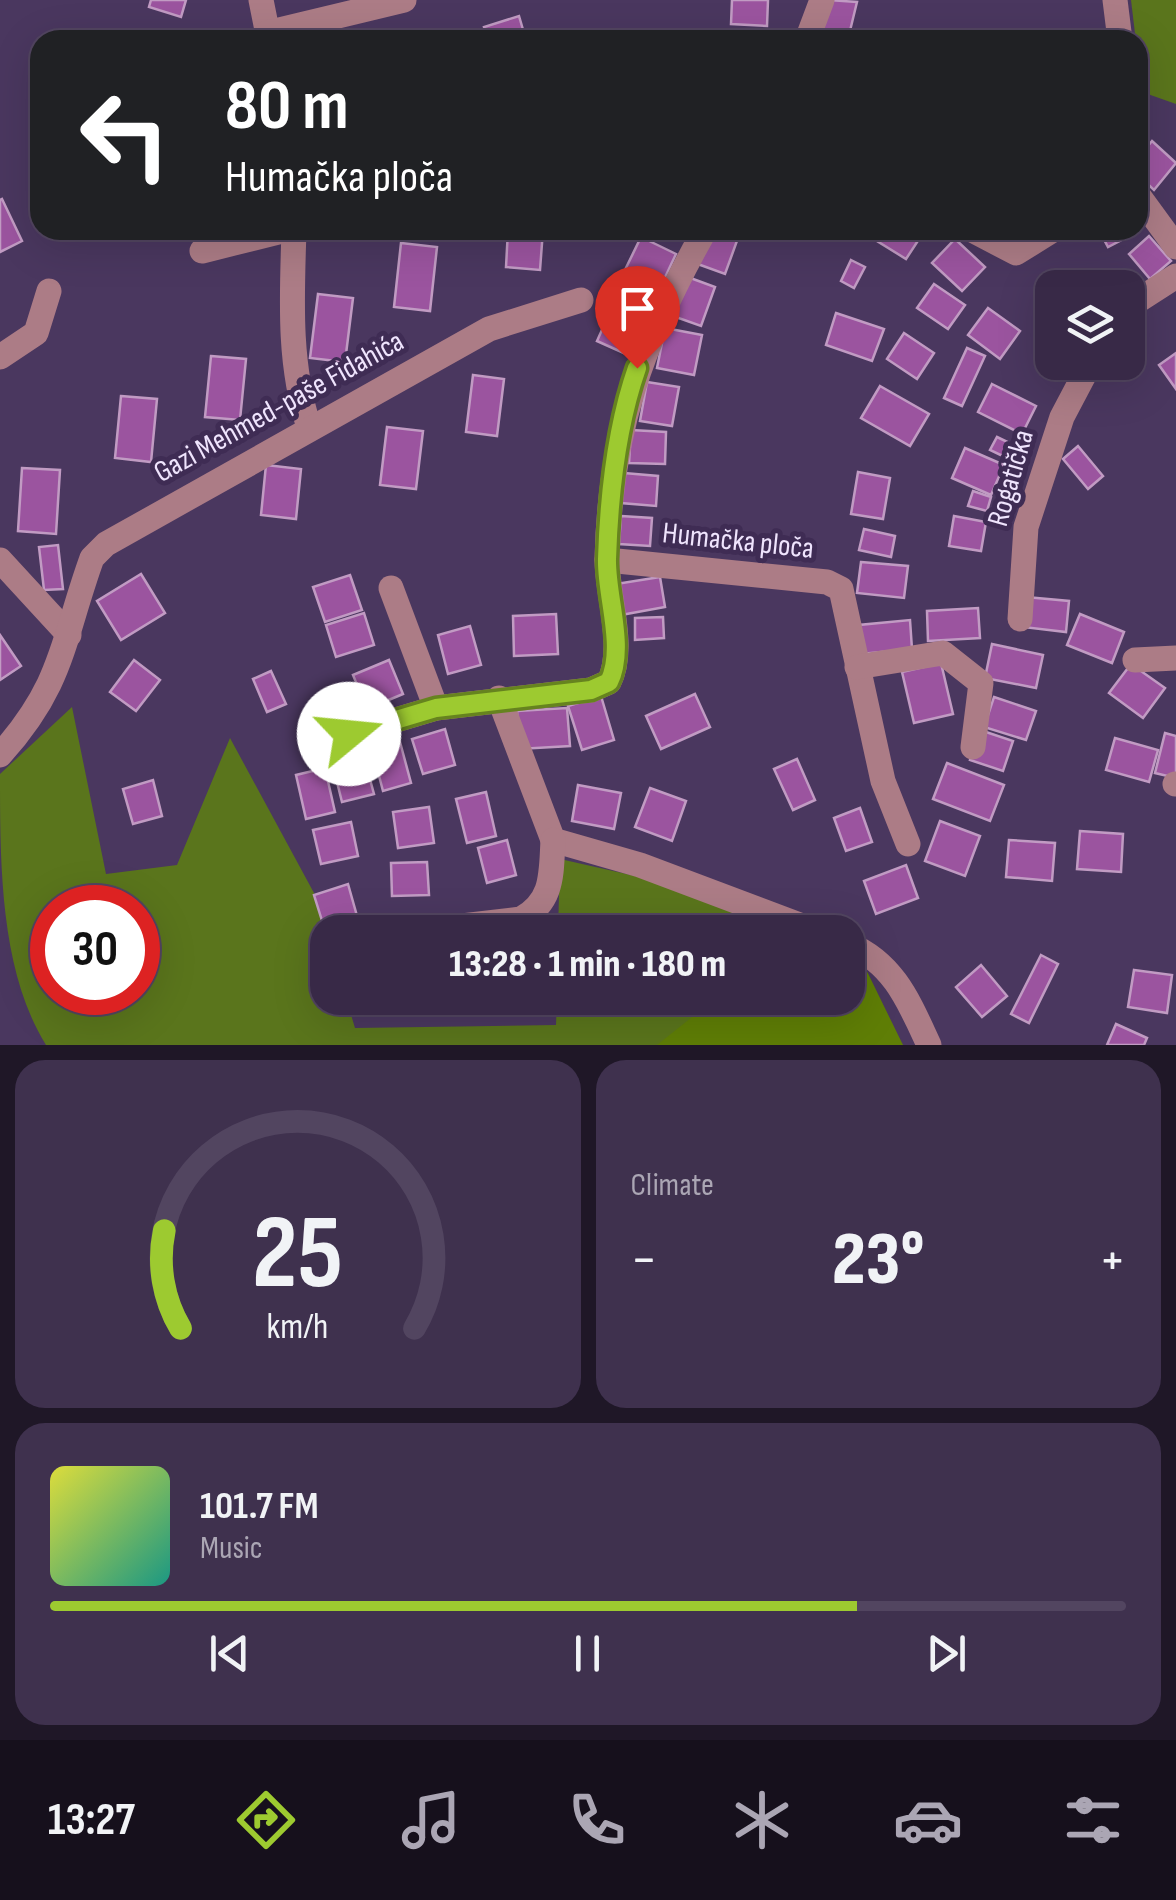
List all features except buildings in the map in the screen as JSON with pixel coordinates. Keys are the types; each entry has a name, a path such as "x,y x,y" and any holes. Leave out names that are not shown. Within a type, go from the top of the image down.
{"street":[{"path":"261,0 267,30"},
{"path":"291,30 404,0"},
{"path":"811,30 822,0"},
{"path":"1115,0 1119,30"},
{"path":"1148,208 1176,246"},
{"path":"202,250 244,240"},
{"path":"294,240 291,321 300,399 308,426"},
{"path":"349,734 436,708 591,690 609,682 615,661 607,560 619,438 628,394 646,344 700,240"},
{"path":"991,240 1016,253 1037,240"},
{"path":"1145,296 1176,276"},
{"path":"0,357 36,334 48,291"},
{"name":"Gazi Mehmed-paše Fidahića","path":"0,755 42,704 92,558 106,544 308,426 489,329 581,300"},
{"name":"Rogatička","path":"1020,618 1026,527 1062,417 1082,380"},
{"path":"0,560 68,635"},
{"name":"Humačka ploča","path":"607,560 835,584 846,596 883,781 908,844"},
{"path":"391,588 436,708"},
{"path":"857,666 942,653 981,683 972,747"},
{"path":"1136,660 1176,658"},
{"path":"498,698 553,840 551,884 529,915"},
{"path":"553,840 640,864 774,915"},
{"path":"865,951 893,974 929,1045"}],"green space":[{"path":"1131,0 1176,0 1176,104 1148,94 1148,30 1135,30"},
{"path":"72,707 106,874 177,865 230,738 314,893 320,915 310,915 310,1015 351,1015 355,1028 556,1025 556,1015 865,1013 903,1045 46,1045 31,1015 160,1015 160,885 30,885 30,1013 11,951 1,844 0,774"},
{"path":"560,859 684,887 758,915 558,915"},
{"path":"865,967 903,1045 657,1045 695,1015 865,1015"}],"route":[{"path":"349,734 436,708 591,690 609,682 615,661 607,560 619,438 637,368"}]}
